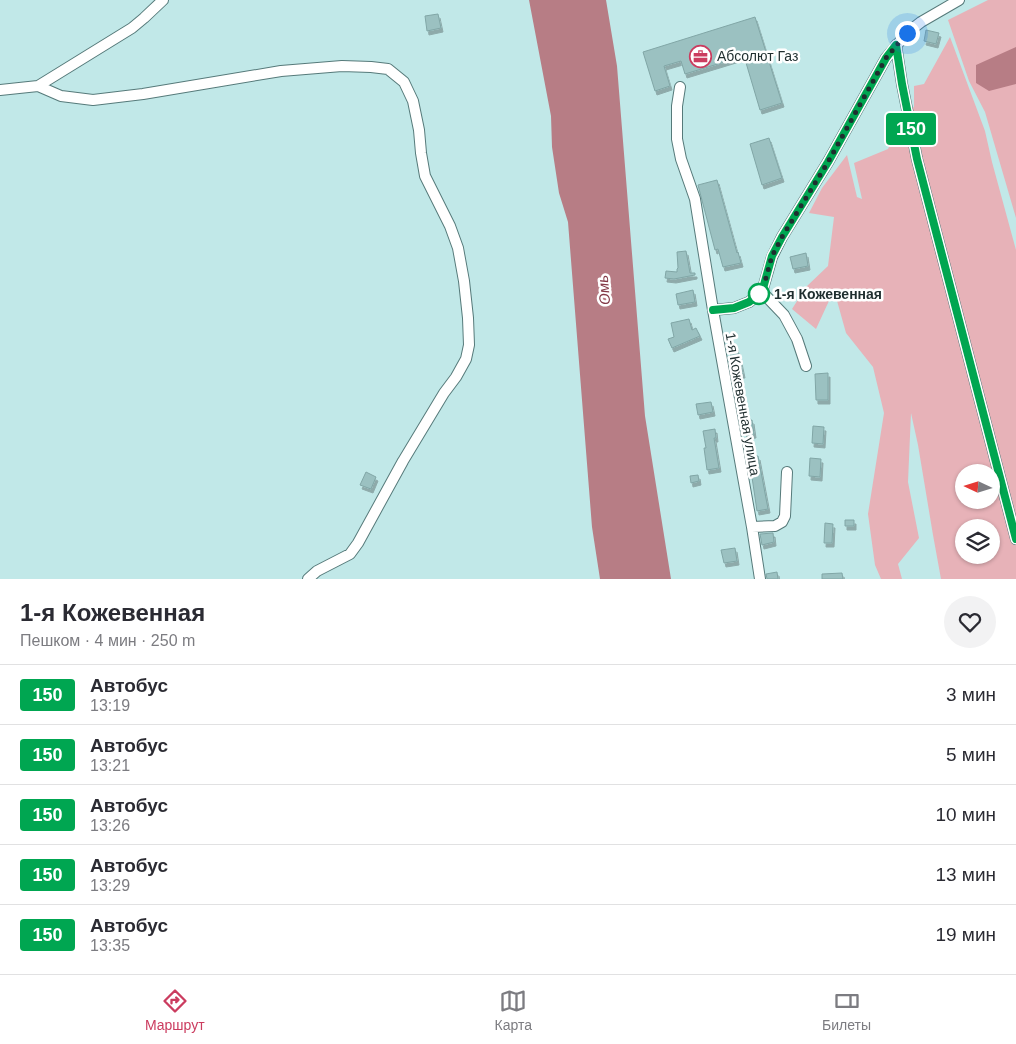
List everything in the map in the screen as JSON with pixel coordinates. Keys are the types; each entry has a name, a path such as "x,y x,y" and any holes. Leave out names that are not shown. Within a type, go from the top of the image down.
{"street":[{"path":"0,90 38,86 132,28 163,0"},
{"path":"713,310 734,308 749,302 762,292 772,256 782,237 828,162 886,58 907,33 921,22 959,0"},
{"path":"896,45 917,159 1016,539"},
{"path":"38,86 61,96 93,100 281,72 342,66 371,66 388,69 404,82 413,101 425,176 450,226 458,248 464,281 469,345 466,359 456,377 444,393 403,461 358,543 350,554 317,571 308,579"},
{"name":"1-я Кожевенная улица","path":"680,87 677,106 677,139 681,159 695,198 760,579"},
{"path":"762,292 784,315 797,339 806,366"},
{"path":"752,528 775,526 782,522 785,516 787,472"}],"shaded area":[{"path":"988,0 1016,0 1016,218 985,112 969,81 948,20"},
{"path":"950,37 985,131 1016,250 1016,579 941,579 911,413 908,482 919,538 898,564 902,579 881,579 875,565 868,514 884,413 873,367 846,333 834,290 816,329 792,309 806,287 828,266 834,217 809,213 822,188 847,155 857,197 862,199 854,163 888,149 898,128 899,116 914,107 914,86 924,84"}],"water":[{"name":"Омь","path":"529,0 606,0 617,66 645,416 671,579 600,579 592,527 568,222 559,193 552,147 551,116"},
{"path":"1016,47 1016,84 989,91 976,83 976,65"}],"building":[{"path":"438,14 441,28 427,31 425,16"},
{"path":"755,17 782,103 760,110 744,56 685,74 681,61 664,66 670,86 655,91 643,52"},
{"path":"926,30 939,33 936,44 924,41"},
{"path":"769,138 782,178 762,185 750,144"},
{"path":"717,180 741,263 723,267 718,249 715,250 698,185"},
{"path":"686,251 690,273 695,273 695,275 674,279 665,278 666,271 677,272 677,252"},
{"path":"806,253 808,266 793,269 790,257"},
{"path":"693,290 695,302 678,305 676,294"},
{"path":"689,319 692,330 696,328 700,336 672,348 668,339 674,337 671,323"},
{"path":"738,350 743,374 734,375 730,351"},
{"path":"828,373 828,400 816,400 815,374"},
{"path":"711,402 713,412 698,415 696,404"},
{"path":"752,420 754,434 745,435 743,421"},
{"path":"813,426 824,427 823,444 812,443"},
{"path":"715,429 716,438 714,438 719,468 707,470 703,431"},
{"path":"758,456 768,509 757,511 749,457"},
{"path":"810,458 821,459 820,477 809,476"},
{"path":"366,472 376,477 371,489 360,485"},
{"path":"698,475 699,481 691,483 690,476"},
{"path":"845,520 854,520 854,526 845,526"},
{"path":"825,523 833,524 832,543 824,543"},
{"path":"773,533 774,542 762,545 760,534"},
{"path":"735,548 737,561 724,563 721,550"},
{"path":"777,572 778,579 767,579 766,574"},
{"path":"842,573 843,579 822,579 822,574"}],"bus line":[{"name":"150","path":"713,310 734,308 749,302 762,292 772,256 782,237 828,162 886,58 896,45 917,159 1016,539"}],"place":[{"name":"Абсолют Газ","path":"701,56"},
{"name":"1-я Кожевенная","path":"759,294"}],"route":[{"path":"759,294 762,292 772,256 782,237 828,162 886,58 907,33"}]}
